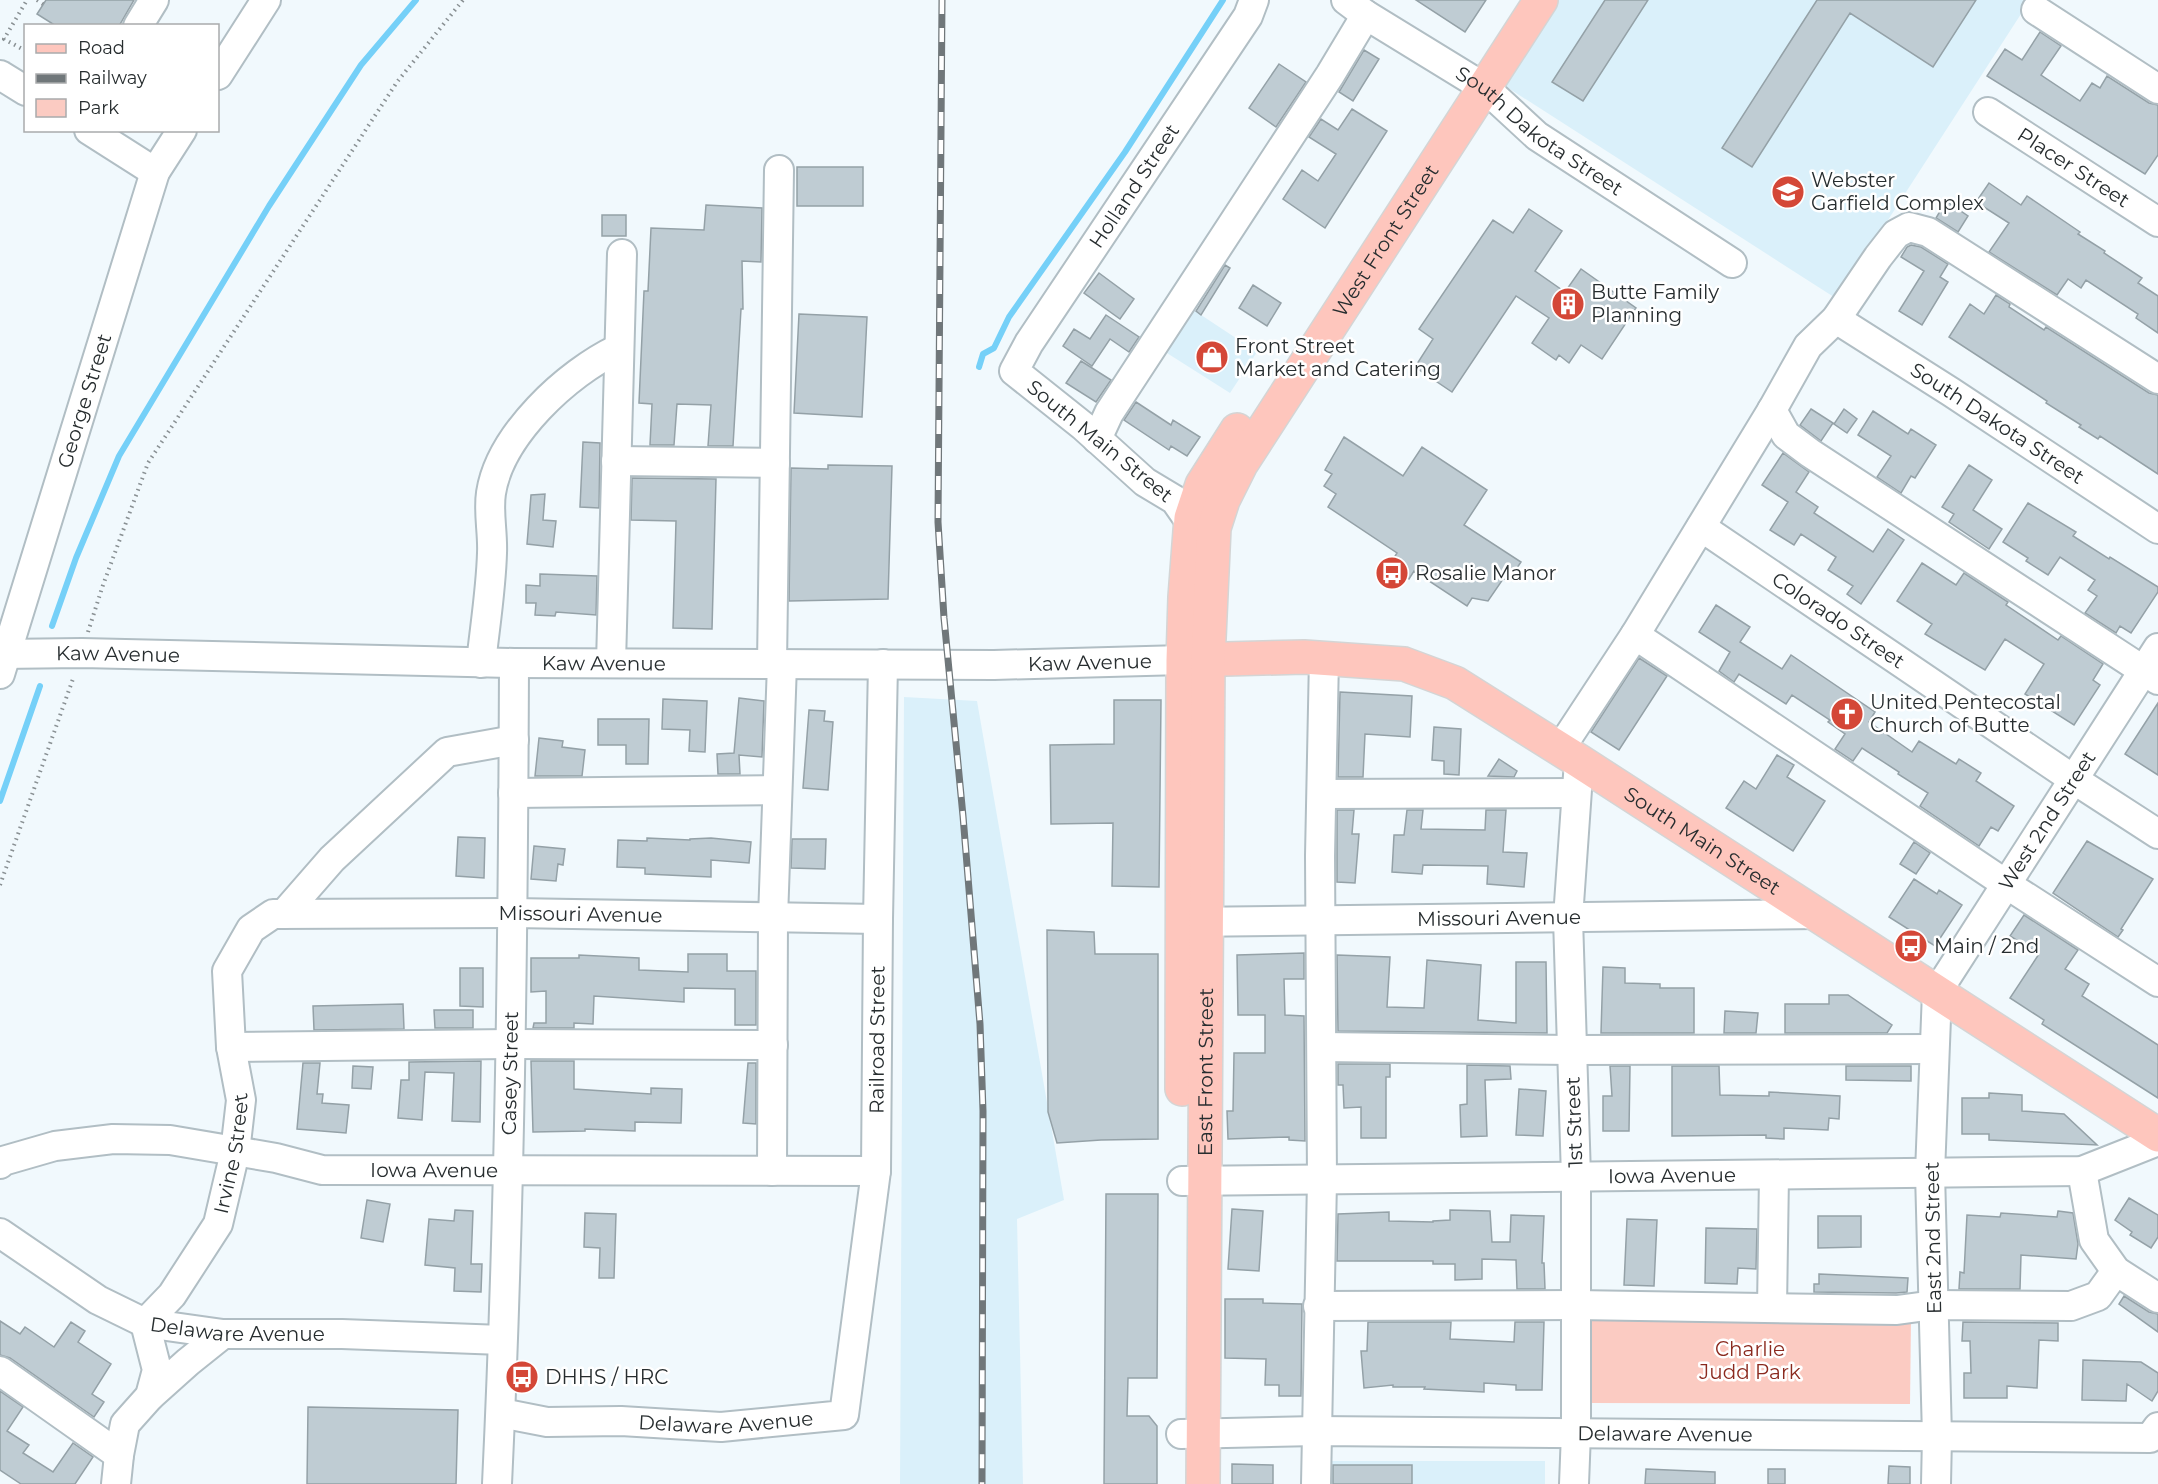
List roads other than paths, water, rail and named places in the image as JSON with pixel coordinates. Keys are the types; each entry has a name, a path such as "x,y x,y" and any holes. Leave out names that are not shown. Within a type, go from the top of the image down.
{"main road":[{"name":"West Front Street","path":"1196,660 1202,526 1223,500 1241,464 1329,326 1475,82 1514,0"},
{"name":"West Front Street","path":"1475,82 1541,0"},
{"name":"South Main Street","path":"1196,660 1324,658 1404,664 1455,683 2158,1135"},
{"name":"East Front Street","path":"1196,660 1192,1434 1203,1484"},
{"name":"East Front Street","path":"1180,1484 1192,1434"}],"street":[{"path":"139,24 154,0"},
{"name":"Holland Street","path":"1014,371 1029,343 1248,16 1254,0"},
{"path":"219,73 263,1"},
{"path":"1097,439 1109,413 1330,75 1356,7"},
{"name":"South Dakota Street","path":"1356,7 1475,82 1537,136 1732,263"},
{"path":"2036,10 2158,89"},
{"path":"0,75 24,90"},
{"name":"Placer Street","path":"1988,112 2158,222"},
{"path":"92,132 155,171"},
{"name":"George Street","path":"2,661 155,171 181,132"},
{"path":"772,1171 772,918 777,790 775,463 778,170"},
{"path":"1570,755 1635,635 1772,410 1808,346 1836,319 1896,234 1910,227 1928,232 2158,379"},
{"path":"611,663 622,255"},
{"name":"South Dakota Street","path":"1836,319 1952,392 2158,529"},
{"path":"481,663 492,553 491,494 500,462 526,423 556,391 595,360 618,350"},
{"name":"South Main Street","path":"1014,371 1083,426 1144,482 1175,500 1202,526"},
{"path":"1772,410 1786,435 1810,453 2153,666"},
{"path":"616,461 775,463"},
{"name":"Colorado Street","path":"1701,527 2158,834"},
{"path":"1635,635 2006,884 2158,982"},
{"name":"Kaw Avenue","path":"2,661 82,653 481,663 994,665 1196,660"},
{"path":"1316,1484 1322,1180 1320,920 1324,658"},
{"name":"Casey Street","path":"497,1484 509,1171 514,663"},
{"name":"Railroad Street","path":"844,1416 876,1171 878,919 884,664"},
{"name":"West 2nd Street","path":"1937,992 2073,779 2153,666"},
{"path":"284,914 332,860 447,752 514,740"},
{"name":"1st Street","path":"1570,755 1576,793 1568,918 1576,1177 1574,1484"},
{"path":"513,793 777,790"},
{"path":"1322,794 1576,793"},
{"name":"Missouri Avenue","path":"284,914 513,913 878,919"},
{"name":"Irvine Street","path":"145,1323 172,1295 218,1224 235,1152 241,1100 231,1047 227,971 251,929 273,914 284,914"},
{"name":"Missouri Avenue","path":"1194,922 1816,914"},
{"name":"East 2nd Street","path":"1936,1484 1937,1436 1930,1173 1937,992"},
{"path":"231,1047 511,1044 772,1045"},
{"path":"1322,1047 1572,1050 1934,1048"},
{"name":"Iowa Avenue","path":"0,1164 3,1161 55,1146 113,1139 170,1140 276,1158 322,1170 876,1171"},
{"name":"Iowa Avenue","path":"1193,1181 2082,1171 2158,1141"},
{"path":"2082,1171 2094,1240 2116,1270 2158,1298"},
{"path":"1772,1308 1774,1175"},
{"name":"Delaware Avenue","path":"0,1233 98,1300 145,1323 223,1334 342,1334 502,1340"},
{"path":"1318,1306 1576,1305 1897,1311 1934,1305 2071,1306 2098,1296 2116,1270"},
{"path":"145,1323 157,1371 150,1396"},
{"path":"116,1484 125,1424 150,1396 223,1334"},
{"path":"0,1371 119,1455"},
{"name":"Delaware Avenue","path":"501,1413 547,1422 621,1421 721,1426 844,1416"},
{"name":"Delaware Avenue","path":"1192,1434 1316,1431 1937,1436 2154,1432"}],"waterway":[{"path":"52,626 76,558 119,456 269,206 361,65 416,0"},
{"path":"979,367 983,354 994,348 1009,317 1125,152 1223,0"},
{"path":"0,801 40,686"}],"railway":[{"path":"942,0 938,522 944,618 980,1024 983,1111 982,1484"}],"place":[{"name":"Webster Garfield Complex","path":"1788,192"},
{"name":"Butte Family Planning","path":"1568,304"},
{"name":"Front Street Market and Catering","path":"1212,357"},
{"name":"Rosalie Manor","path":"1392,573"},
{"name":"United Pentecostal Church of Butte","path":"1847,714"},
{"name":"Main / 2nd","path":"1911,946"},
{"name":"DHHS / HRC","path":"522,1377"}],"park label":[{"name":"Charlie Judd Park","path":"1750,1360"}]}
